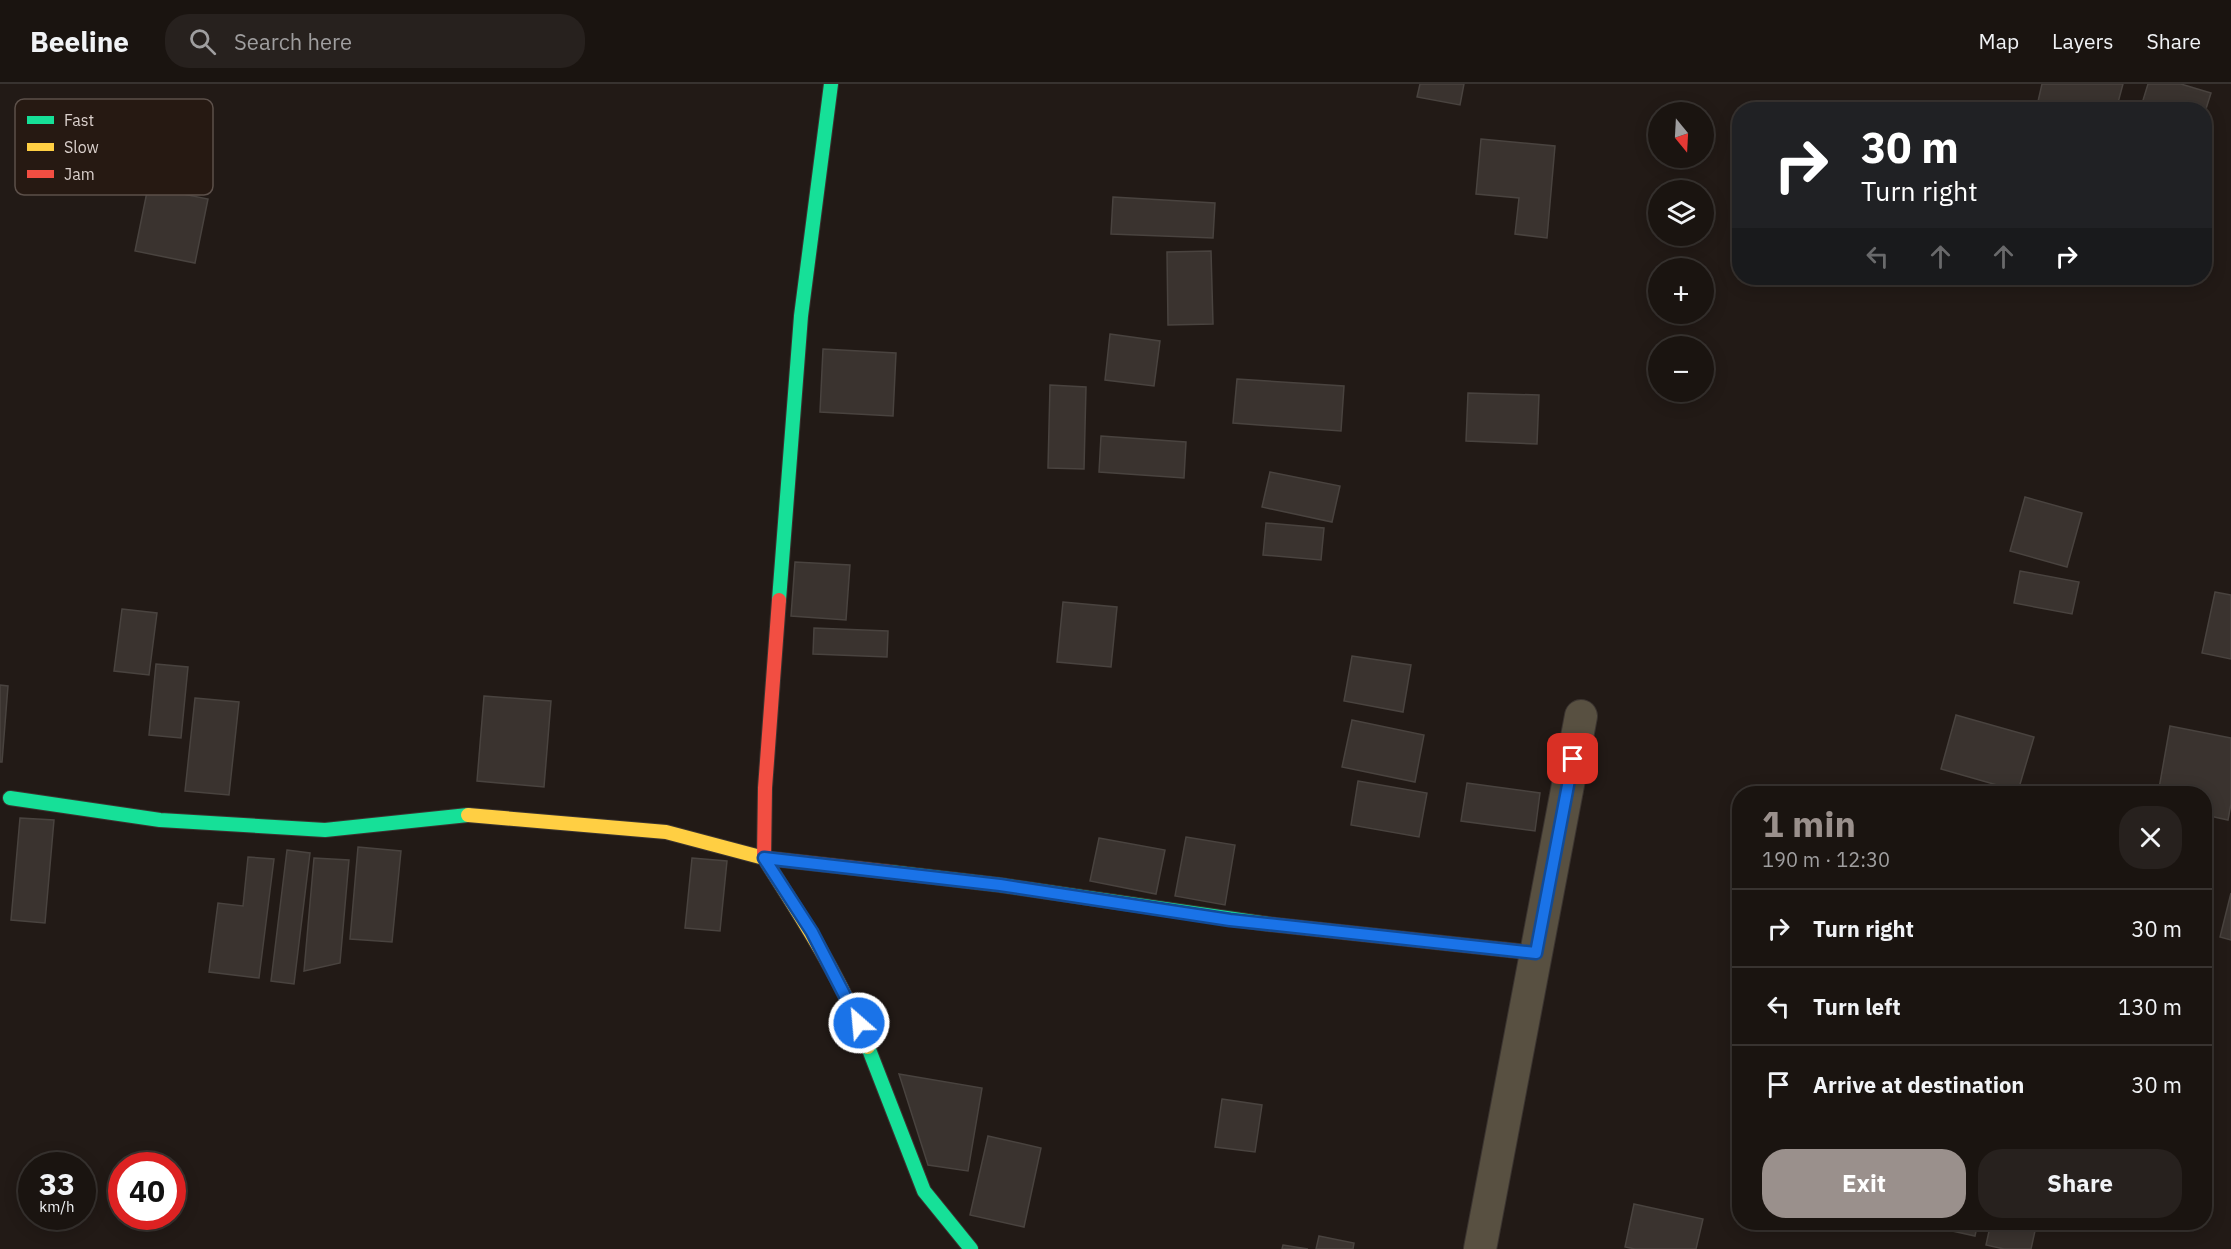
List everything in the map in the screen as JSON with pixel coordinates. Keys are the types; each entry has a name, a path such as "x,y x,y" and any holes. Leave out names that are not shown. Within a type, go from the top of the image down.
{"street":[{"path":"831,84 801,316 765,788 764,858 812,932 859,1023 924,1191 970,1249"},
{"path":"1480,1249 1581,716"},
{"path":"10,798 160,820 325,830 474,814 666,832 764,858 1000,885 1230,920 1536,953"}],"building":[{"path":"1420,84 1464,84 1460,105 1417,97"},
{"path":"2042,84 2123,84 2118,102 2038,102"},
{"path":"2148,84 2181,84 2211,93 2208,102 2142,102"},
{"path":"1481,139 1555,146 1547,238 1515,234 1519,198 1476,194"},
{"path":"146,195 188,195 208,199 195,263 135,251"},
{"path":"1113,197 1215,203 1213,238 1111,234"},
{"path":"1211,251 1213,324 1168,325 1167,252"},
{"path":"1110,334 1160,341 1154,386 1105,380"},
{"path":"823,349 896,353 893,416 820,412"},
{"path":"1237,379 1344,386 1341,431 1233,423"},
{"path":"1050,385 1086,387 1084,469 1048,468"},
{"path":"1468,393 1539,395 1537,444 1466,441"},
{"path":"1101,436 1186,442 1184,478 1099,472"},
{"path":"1270,472 1340,486 1332,522 1262,507"},
{"path":"2025,497 2082,513 2067,567 2010,551"},
{"path":"1266,523 1324,528 1321,560 1263,555"},
{"path":"795,562 850,565 846,620 791,616"},
{"path":"2020,571 2079,582 2072,614 2014,603"},
{"path":"2215,592 2231,595 2231,659 2202,653"},
{"path":"1063,602 1117,607 1111,667 1057,662"},
{"path":"122,609 157,613 149,675 114,671"},
{"path":"814,628 888,631 887,657 813,654"},
{"path":"1352,656 1411,665 1403,712 1344,701"},
{"path":"156,664 188,667 181,738 149,735"},
{"path":"0,685 8,686 2,762 0,762"},
{"path":"484,696 551,701 544,787 477,781"},
{"path":"195,698 239,702 229,795 185,791"},
{"path":"1956,715 2034,737 2019,786 2000,786 1941,769"},
{"path":"1352,720 1424,735 1415,782 1342,767"},
{"path":"2170,726 2231,738 2231,804 2228,820 2212,817 2212,786 2159,786"},
{"path":"1358,781 1427,793 1419,837 1351,825"},
{"path":"1467,783 1540,793 1535,831 1461,821"},
{"path":"20,818 54,820 45,923 11,920"},
{"path":"1186,837 1235,845 1225,905 1175,896"},
{"path":"1099,838 1165,850 1156,894 1090,881"},
{"path":"358,847 401,851 392,942 350,939"},
{"path":"287,850 310,853 294,984 271,981"},
{"path":"248,857 274,859 259,978 209,972 218,903 243,906"},
{"path":"314,858 349,860 340,963 304,971"},
{"path":"692,858 727,861 720,931 685,928"},
{"path":"2231,893 2231,940 2220,937"},
{"path":"899,1074 982,1088 968,1171 928,1165"},
{"path":"1222,1099 1262,1105 1255,1152 1215,1147"},
{"path":"988,1136 1041,1148 1024,1227 970,1215"},
{"path":"1634,1204 1703,1219 1696,1249 1625,1247"},
{"path":"1948,1230 1976,1230 1975,1236"},
{"path":"1989,1230 2035,1230 2031,1249 2004,1249 1986,1245"},
{"path":"1319,1236 1354,1243 1353,1249 1316,1249"},
{"path":"1283,1245 1308,1249 1282,1249"}],"traffic: fast":[{"path":"779,600 801,316 831,84"},
{"path":"10,798 160,820 325,830 468,815"},
{"path":"890,872 1000,885 1268,924"},
{"path":"868,1047 924,1191 971,1249"}],"traffic: slow":[{"path":"468,815 666,832 764,858 834,974 868,1047"}],"traffic: jam":[{"path":"779,600 765,788 764,858 890,872"},
{"path":"1268,924 1536,953"}],"route":[{"path":"859,1023 812,932 764,858 1000,885 1230,920 1536,953 1573,759"}]}
